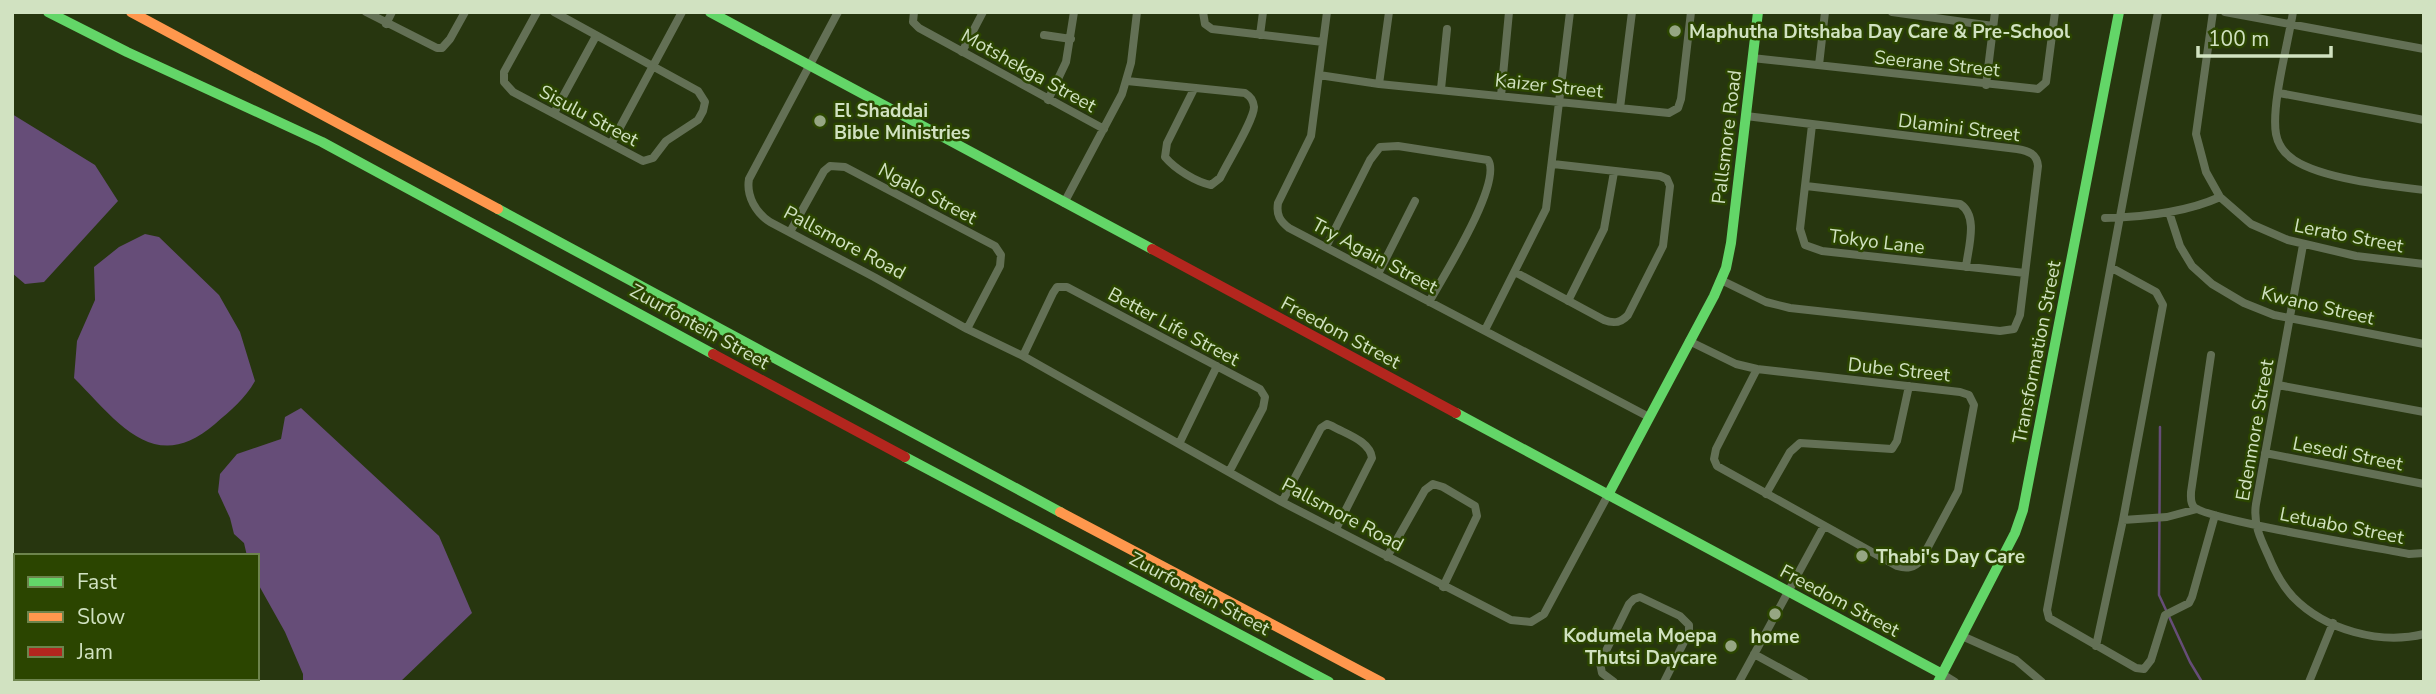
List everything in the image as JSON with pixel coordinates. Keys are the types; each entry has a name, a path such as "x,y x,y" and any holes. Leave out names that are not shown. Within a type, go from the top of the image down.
{"main road":[{"name":"Zuurfontein Street","path":"48,12 65,16 322,142 859,433 1329,682"},
{"name":"Zuurfontein Street","path":"131,12 1381,682"},
{"name":"Freedom Street","path":"710,12 1608,495 1940,678"},
{"name":"Pallsmore Road","path":"1608,495 1721,279 1731,243 1758,12"},
{"name":"Transformation Street","path":"1940,678 2015,533 2023,510 2119,12"}],"street":[{"path":"366,12 432,47 442,48 465,12"},
{"path":"386,24 392,12"},
{"name":"Sisulu Street","path":"537,12 504,72 504,82 513,92 646,161 653,158 666,141 694,124 702,115 705,102 701,93 554,12"},
{"path":"611,144 682,12"},
{"name":"Pallsmore Road","path":"838,12 751,173 748,185 754,205 762,217 967,329 1023,356 1283,502 1511,620 1526,623 1536,621 1547,609 1608,495"},
{"name":"Motshekga Street","path":"914,12 912,22 916,26 1104,129"},
{"path":"962,52 983,12"},
{"path":"1048,100 1066,62 1074,12"},
{"path":"1064,203 1127,81 1137,12"},
{"path":"1203,12 1205,24 1212,29 1323,43"},
{"path":"1260,35 1263,12"},
{"name":"Try Again Street","path":"1327,12 1311,136 1280,197 1276,210 1278,216 1285,224 1326,247 1649,417"},
{"path":"1379,84 1389,12"},
{"path":"1501,96 1509,12"},
{"path":"1485,330 1546,209 1570,12"},
{"path":"1619,108 1632,12"},
{"name":"Kaizer Street","path":"1319,75 1379,84 1672,113 1678,108 1681,99 1691,12"},
{"path":"1819,65 1825,12"},
{"path":"1892,12 1993,26"},
{"path":"1986,85 1995,12"},
{"name":"Seerane Street","path":"1752,58 2036,89 2043,86 2047,78 2055,12"},
{"path":"2158,12 2047,613 2051,620 2136,668 2146,668 2165,615 2189,603 2192,597 2215,515"},
{"name":"Lerato Street","path":"2213,12 2196,134 2206,172 2220,197 2251,224 2275,235 2373,259 2424,264"},
{"path":"2225,12 2424,49"},
{"path":"2293,12 2275,116 2281,147 2294,160 2310,168 2335,175 2424,190"},
{"path":"1441,89 1447,29"},
{"path":"1044,35 1071,39"},
{"path":"554,113 596,36"},
{"path":"1127,81 1245,93 1253,102 1252,115 1220,178 1211,185 1174,166 1165,157 1167,143 1194,89"},
{"path":"2279,93 2424,120"},
{"name":"Dlamini Street","path":"1721,279 1766,302 1790,308 2000,331 2014,329 2020,315 2038,166 2031,153 2017,149 1746,116"},
{"name":"Tokyo Lane","path":"1812,125 1801,236 1805,245 1810,248 2025,274"},
{"path":"1326,247 1370,160 1380,147 1398,146 1488,160 1491,170 1482,203 1429,302"},
{"path":"1515,272 1604,320 1620,322 1628,315 1662,246 1670,186 1667,180 1660,176 1553,164"},
{"name":"Ngalo Street","path":"790,232 824,171 838,165 995,246 1001,255 1000,266 967,329"},
{"path":"1568,301 1604,229 1615,172"},
{"path":"1806,186 1960,205 1969,211 1971,220 1966,267"},
{"path":"2105,218 2169,212 2220,197"},
{"path":"1378,274 1415,201"},
{"name":"Kwano Street","path":"2169,212 2185,257 2201,275 2254,308 2290,318 2424,344"},
{"name":"Edenmore Street","path":"2304,244 2256,503 2255,524 2273,568 2286,588 2302,605 2355,632 2386,638 2424,634"},
{"path":"2096,646 2123,520 2163,305 2156,292 2112,268"},
{"name":"Better Life Street","path":"1023,356 1053,293 1057,287 1063,286 1260,389 1265,397 1264,408 1229,472"},
{"name":"Dube Street","path":"1689,341 1728,360 1757,369 1964,392 1971,397 1973,405 1958,491 1921,560 1915,566 1897,566 1824,526"},
{"path":"2197,509 2191,503 2191,492 2211,355"},
{"path":"1179,444 1217,366"},
{"path":"1739,682 1824,526 1725,472 1715,463 1716,449 1757,369"},
{"path":"2278,385 2424,412"},
{"path":"1766,494 1790,452 1800,443 1892,449 1897,441 1909,386"},
{"path":"1283,502 1321,428 1327,424 1332,426 1368,447 1373,458 1336,529"},
{"name":"Lesedi Street","path":"2265,453 2424,484"},
{"path":"1387,557 1425,490 1433,484 1443,487 1475,506 1477,516 1443,587"},
{"path":"2123,520 2167,517 2197,509"},
{"name":"Letuabo Street","path":"2197,509 2255,524 2409,554 2424,553"},
{"path":"1615,682 1604,676 1600,663 1629,604 1634,598 1640,597 1680,616 1689,625 1689,632 1664,682"},
{"path":"2309,682 2333,623"},
{"path":"1962,636 2017,660 2042,682"},
{"path":"1754,654 1805,682"},
{"name":"Freedom Street","path":"1940,678 1955,682"}],"shaded area":[{"path":"12,114 95,165 118,201 44,282 25,284 12,273"},
{"path":"145,234 159,237 219,295 240,332 255,381 242,399 215,424 193,439 173,445 155,444 138,437 121,425 74,378 77,341 95,300 94,267 119,247"},
{"path":"301,408 439,536 472,613 400,682 303,682 303,674 285,632 259,586 259,554 247,554 244,543 234,534 218,492 220,474 237,454 281,439 285,417"}],"waterway":[{"path":"2160,427 2159,595 2202,682"}],"traffic: fast":[{"path":"48,12 127,52 322,142 713,354"},
{"path":"710,12 1152,249"},
{"path":"1608,495 1714,296 1726,268 1758,12"},
{"path":"1938,682 2015,533 2023,510 2119,12"},
{"path":"498,209 1060,512"},
{"path":"1456,413 1942,674"},
{"path":"905,457 1329,682"}],"traffic: slow":[{"path":"131,12 498,209"},
{"path":"1060,512 1381,682"}],"traffic: jam":[{"path":"1152,249 1456,413"},
{"path":"713,354 905,457"}],"place":[{"name":"Maphutha Ditshaba Day Care & Pre-School","path":"1675,31"},
{"name":"El Shaddai Bible Ministries","path":"820,121"},
{"name":"Thabi's Day Care","path":"1862,556"},
{"name":"home","path":"1775,614"},
{"name":"Kodumela Moepa Thutsi Daycare","path":"1731,646"}]}
